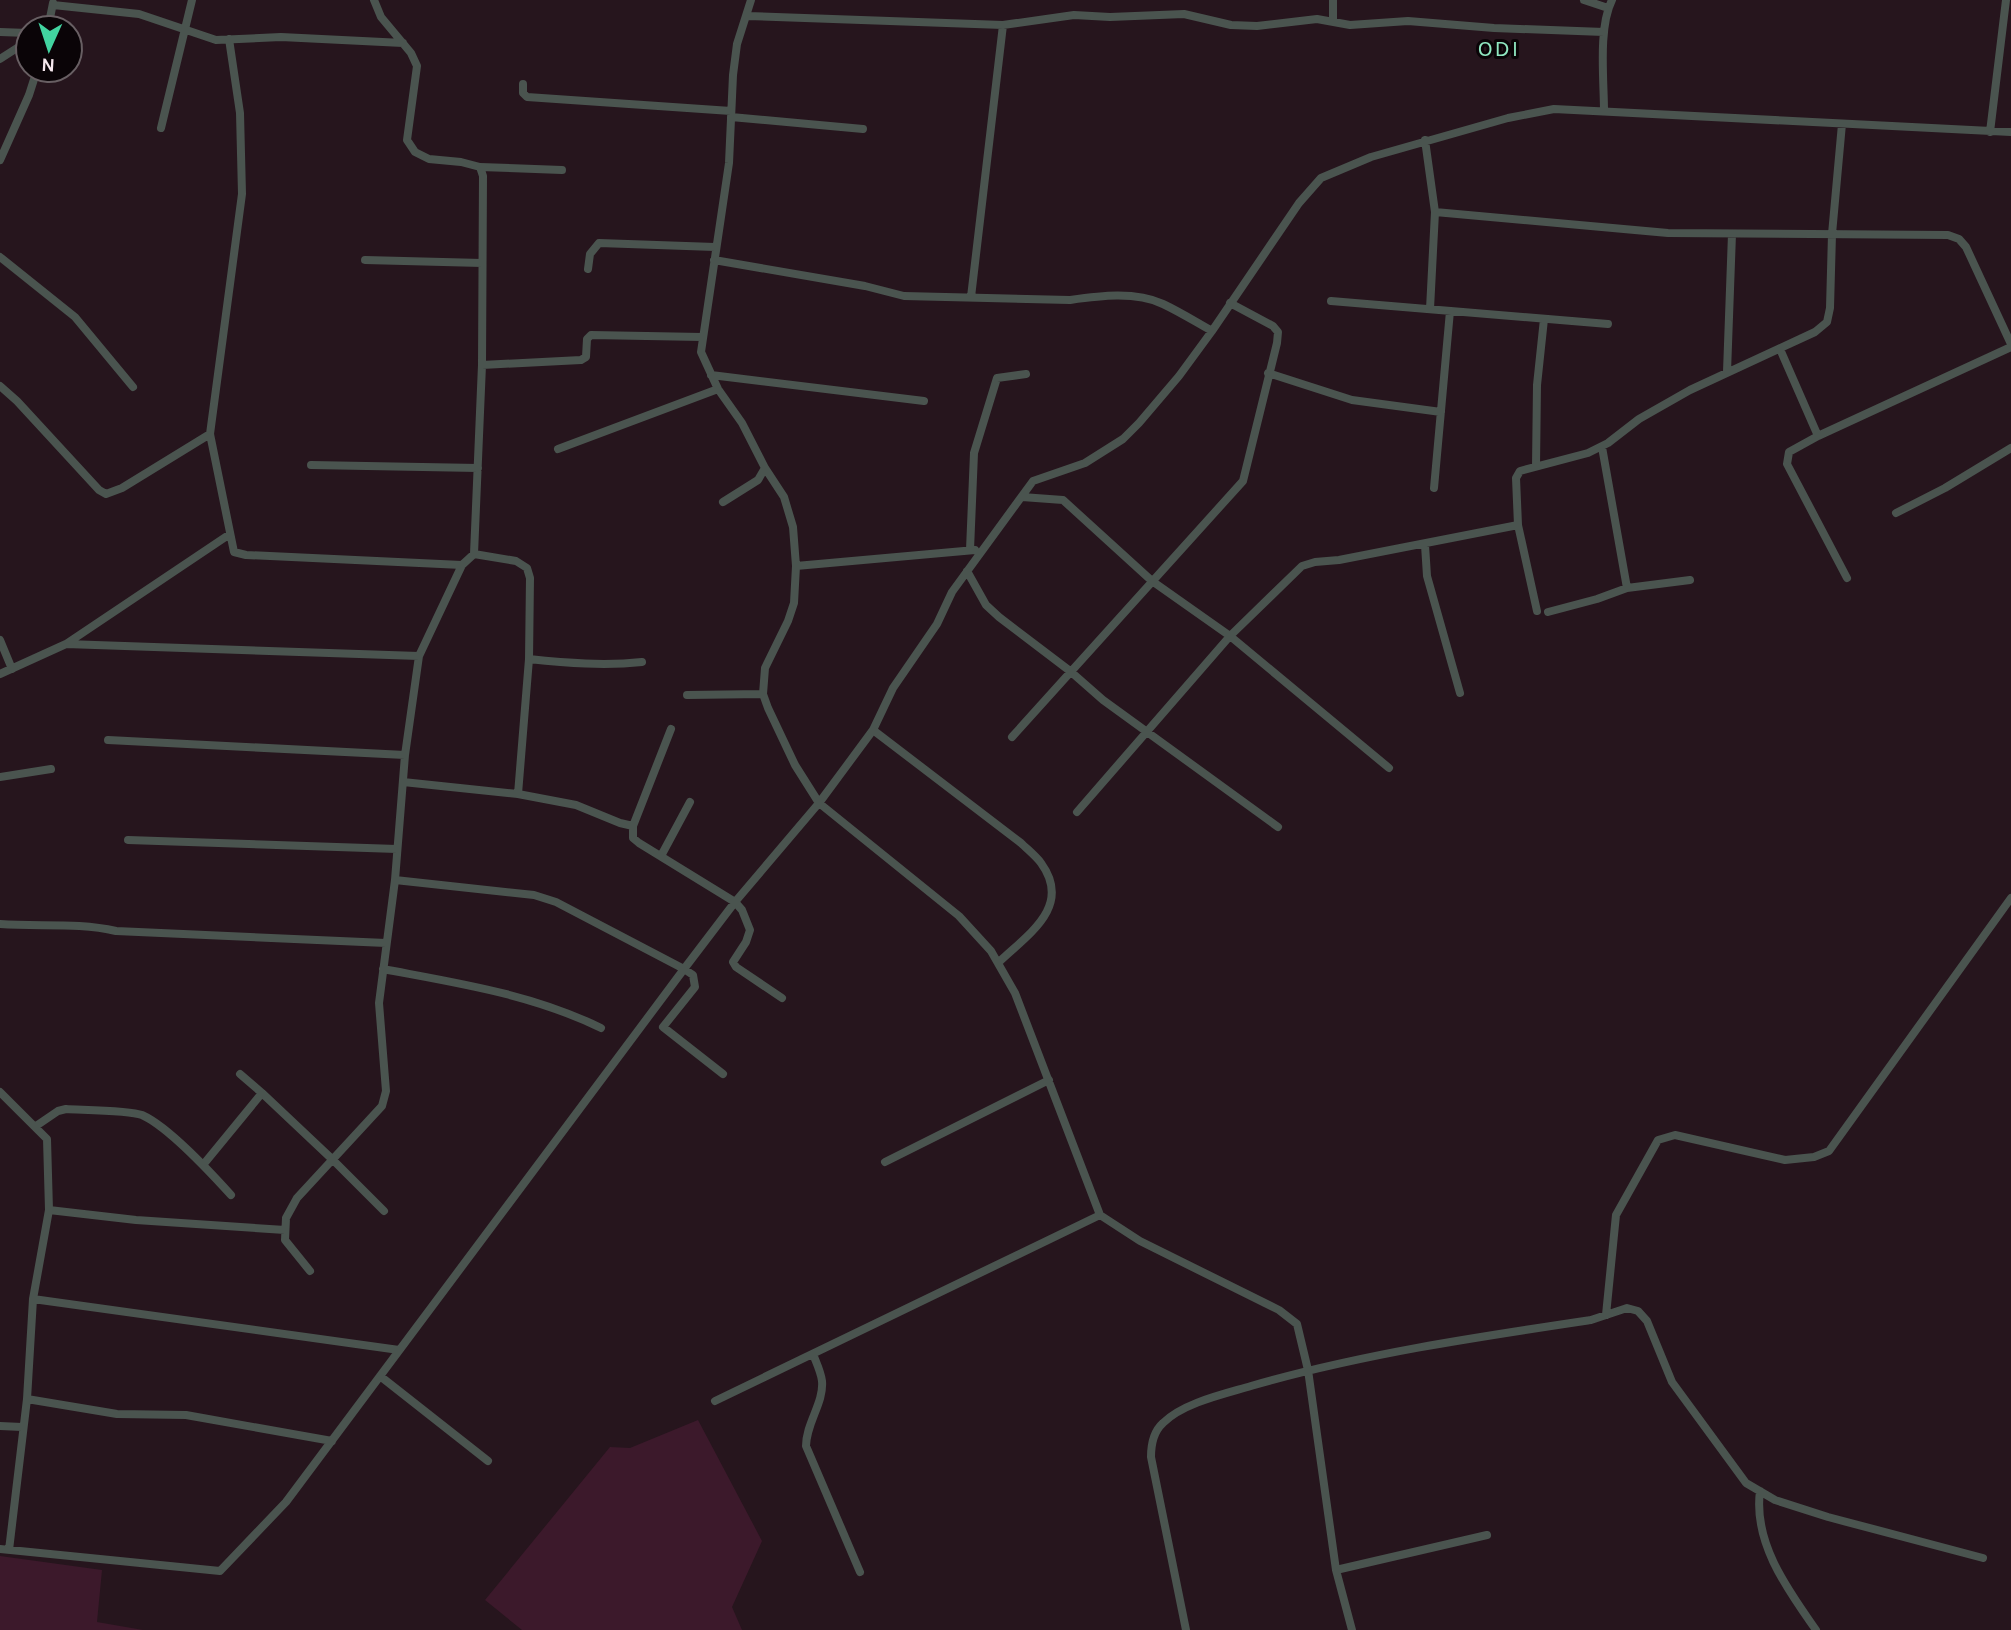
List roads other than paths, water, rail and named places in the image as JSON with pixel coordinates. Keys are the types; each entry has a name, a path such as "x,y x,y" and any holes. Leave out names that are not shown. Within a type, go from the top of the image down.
{"street":[{"path":"162,128 192,0"},
{"path":"374,0 380,17 411,53 417,65 407,140 415,152 429,159 480,167 562,170"},
{"path":"751,0 737,44 729,163 701,352 718,389 742,423 765,468 784,497 793,527 796,566 794,603 765,668 764,694 786,747 819,803 959,916 991,951 1015,993 1100,1215 1140,1241 1279,1310 1297,1324 1308,1370 1336,1570 1352,1630"},
{"path":"1333,0 1333,20"},
{"path":"1584,0 1610,4 1604,32 1604,111"},
{"path":"1990,132 2003,1"},
{"path":"53,3 139,14 216,40 281,37 403,43"},
{"path":"747,16 1003,25 1074,15 1110,17 1184,14 1231,25 1257,26 1317,19 1350,25 1408,21 1494,28 1604,32"},
{"path":"971,297 1003,25"},
{"path":"229,39 240,113 242,194 210,434 234,552 246,555 462,565"},
{"path":"0,160 33,84"},
{"path":"523,84 523,93 527,97 731,114 863,129"},
{"path":"0,1092 47,1139 49,1210 33,1299 27,1399 4,1549 220,1571 286,1502 735,902 819,803 873,730 893,688 937,624 952,592 1033,481 1085,463 1123,439 1179,376 1299,203 1321,178 1371,157 1425,140 1554,109 2011,132"},
{"path":"1537,611 1518,525 1516,478 1520,471 1602,447 1639,419 1690,390 1815,332 1827,323 1842,124"},
{"path":"1425,140 1435,212 1430,309"},
{"path":"310,1271 288,1246 286,1218 297,1198 382,1106 386,1091 379,1003 395,880 405,755 419,656 462,565 474,554 482,365 483,176 480,167"},
{"path":"1435,212 1668,233 1948,235 1959,239 1966,247 2011,346 1788,452 1787,464 1847,578"},
{"path":"1727,372 1732,234"},
{"path":"588,269 590,254 599,243 715,247"},
{"path":"0,257 75,317 133,387"},
{"path":"365,260 482,263"},
{"path":"714,260 865,286 904,296 1070,300 1094,296 1126,296 1160,303 1212,331"},
{"path":"1331,301 1608,324"},
{"path":"1012,737 1243,481 1278,332 1273,326 1230,303"},
{"path":"1434,488 1450,311"},
{"path":"1536,466 1537,385 1544,318"},
{"path":"482,365 581,360 586,357 587,339 591,335 702,337"},
{"path":"1780,349 1818,436"},
{"path":"1268,373 1352,400 1441,412"},
{"path":"711,374 924,401"},
{"path":"970,550 974,453 997,378 1026,374"},
{"path":"0,386 99,490 106,494 122,488 210,434"},
{"path":"558,449 718,389"},
{"path":"1602,447 1627,588"},
{"path":"1896,513 1945,488 2011,448"},
{"path":"311,465 478,468"},
{"path":"723,502 758,480 765,468"},
{"path":"1022,497 1063,500 1152,581 1230,636 1389,768"},
{"path":"1077,812 1230,636 1302,566 1425,545 1432,541 1518,525"},
{"path":"0,674 66,643 230,534"},
{"path":"1425,545 1427,576 1460,693"},
{"path":"796,566 983,549"},
{"path":"474,554 516,561 527,568 530,578 530,659 518,794"},
{"path":"967,571 986,605 1103,700 1278,827"},
{"path":"1548,612 1627,588 1690,580"},
{"path":"0,640 12,669"},
{"path":"66,643 419,656"},
{"path":"530,659 575,664 614,665 642,662"},
{"path":"687,695 764,694"},
{"path":"671,729 633,826 633,838 735,902 747,919 750,930 733,962 736,967 782,998"},
{"path":"873,730 1021,843 1041,863 1051,885 1051,905 1042,920 998,963"},
{"path":"108,740 405,755"},
{"path":"0,777 51,769"},
{"path":"404,782 518,794 576,805 633,826"},
{"path":"661,856 690,802"},
{"path":"128,840 397,849"},
{"path":"395,880 534,895 556,902 684,969 694,975 695,987 663,1027 723,1074"},
{"path":"1606,1315 1616,1215 1657,1140 1675,1135 1785,1160 1814,1157 1829,1151 2011,898"},
{"path":"0,924 51,927 91,925 116,931 386,943"},
{"path":"383,969 494,990 569,1012 601,1028"},
{"path":"240,1074 384,1211"},
{"path":"885,1162 1048,1080"},
{"path":"204,1165 262,1093"},
{"path":"36,1126 58,1111 66,1109 140,1114 156,1124 204,1165 231,1195"},
{"path":"49,1210 150,1221 285,1230"},
{"path":"715,1401 1100,1215"},
{"path":"33,1299 399,1350"},
{"path":"1186,1630 1151,1457 1151,1442 1161,1424 1179,1411 1222,1394 1308,1370 1374,1356 1591,1320 1627,1308 1638,1311 1647,1321 1672,1382 1746,1483 1775,1500 1828,1517 1983,1558"},
{"path":"813,1354 822,1377 822,1389 806,1433 806,1446 860,1572"},
{"path":"380,1376 488,1461"},
{"path":"27,1399 117,1415 186,1415 332,1441"},
{"path":"0,1426 22,1427"},
{"path":"1760,1491 1758,1507 1761,1528 1778,1571 1816,1630"},
{"path":"1336,1570 1487,1535"}],"district":[{"name":"ODI","path":"1499,48"}]}
